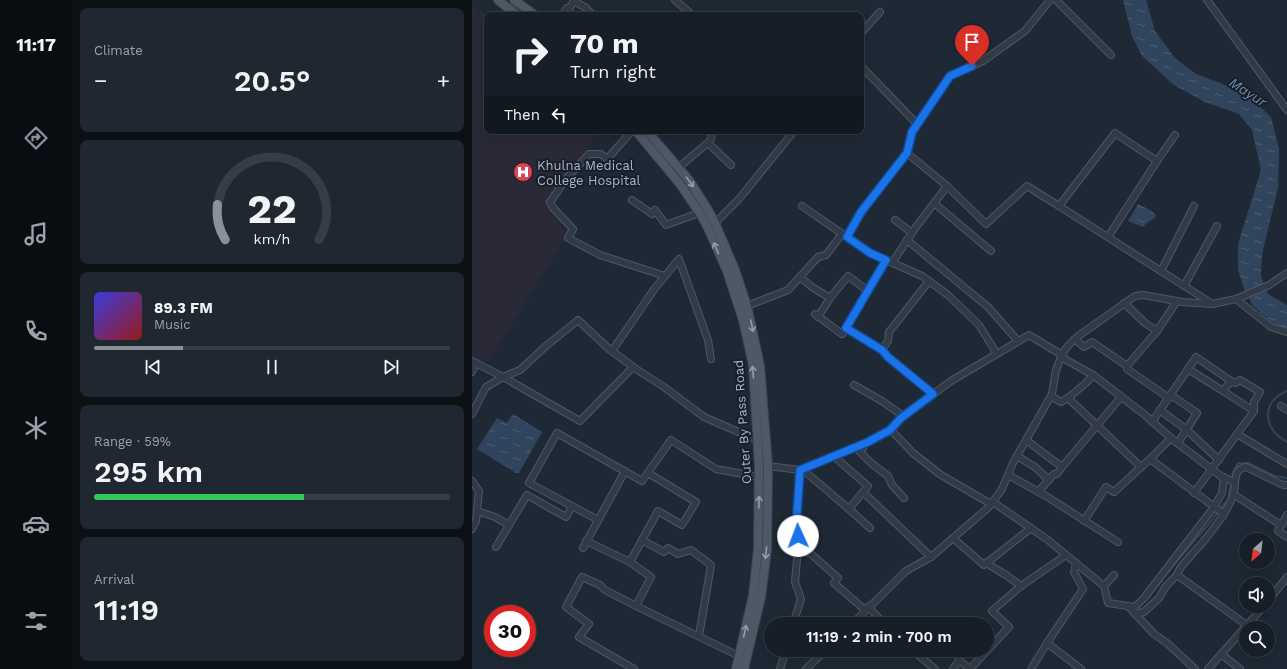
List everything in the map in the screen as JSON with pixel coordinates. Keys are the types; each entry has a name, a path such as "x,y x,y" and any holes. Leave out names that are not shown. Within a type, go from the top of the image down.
{"main road":[{"path":"498,0 513,12"},
{"path":"514,0 531,12"},
{"name":"Outer By Pass Road","path":"638,134 680,184 699,213 726,271 743,320 752,365 758,440 758,549 753,596 736,669"},
{"name":"Outer By Pass Road","path":"650,134 689,180 715,223 735,270 747,306 760,366 768,466 767,550 761,597 744,669"}],"street":[{"path":"675,0 689,12"},
{"path":"747,306 788,290 818,257 826,255 845,236 861,212 907,153 912,132 950,76 983,61 1024,30 1050,0"},
{"path":"1056,0 1111,55"},
{"path":"1207,0 1287,110"},
{"path":"564,12 567,8 569,9 574,1 590,12"},
{"path":"864,31 880,12"},
{"path":"864,69 917,124"},
{"path":"1059,206 1115,133 1157,162"},
{"path":"629,134 607,158 601,154 589,154 566,179 550,202 554,209 573,229 568,238 600,255 665,276"},
{"path":"678,168 710,141 711,134"},
{"path":"715,223 739,199 792,134"},
{"path":"1108,237 1175,135"},
{"path":"708,143 732,165"},
{"path":"907,153 948,186 986,224 1027,186 1212,304"},
{"path":"868,291 848,276 817,316 842,334 868,291 948,186"},
{"path":"632,200 652,214 655,210 666,225 699,213"},
{"path":"934,203 991,251"},
{"path":"802,206 870,253 922,276 948,295 979,325 997,354"},
{"path":"1161,271 1194,206"},
{"path":"895,220 912,233"},
{"path":"1184,286 1217,226"},
{"path":"907,240 988,307 1018,341"},
{"path":"612,351 655,288 679,259 708,340 711,359"},
{"path":"859,617 906,571 931,557 992,503 1002,489 1017,456 1050,396 1061,356 1066,348 1075,339 1135,296 1143,295 1177,301 1212,304 1236,298 1269,285 1287,273"},
{"path":"800,277 812,287 830,298"},
{"path":"882,350 888,341 890,332 929,281"},
{"path":"1236,298 1271,327 1287,332"},
{"path":"1127,366 1157,331 1177,301"},
{"path":"1124,304 1145,323 1157,331"},
{"path":"472,414 486,387 502,377 520,370 546,346 578,320 612,351 704,417 758,440"},
{"path":"846,328 882,350 888,357 933,394"},
{"path":"768,466 801,470 890,430 903,416 951,381 1030,335 1093,375 1212,469 1225,478 1235,482"},
{"path":"1075,339 1084,346 1092,342 1127,366 1127,369 1197,413 1178,443"},
{"path":"1152,422 1196,357 1231,381 1235,383 1240,380 1260,392 1254,402 1254,411 1194,493"},
{"path":"472,372 474,362 580,421 633,367"},
{"path":"1188,369 1254,411"},
{"path":"1050,396 1062,402 1086,383 1093,375"},
{"path":"1223,391 1231,381"},
{"path":"854,385 882,400 903,416"},
{"path":"1038,492 1054,474 1057,474 1121,397"},
{"path":"1068,398 1141,468"},
{"path":"1281,406 1287,410"},
{"path":"1160,410 1187,430 1219,460"},
{"path":"890,430 913,453 941,475 992,503 1048,540 1104,586 1108,603 1128,606 1135,607 1144,598 1215,508 1222,493 1225,478"},
{"path":"598,520 529,483 557,433 642,481 671,440 716,469 759,477"},
{"path":"1237,434 1287,464"},
{"path":"1084,521 1106,487 1114,492 1171,438"},
{"path":"1026,440 1062,467"},
{"path":"861,444 863,448 859,451 888,476 892,485 904,498"},
{"path":"834,456 868,486 849,509 850,510"},
{"path":"1017,456 1035,468 1048,480"},
{"path":"1150,459 1224,514"},
{"path":"1135,614 1144,612 1159,598 1166,586 1177,575 1180,567 1194,553 1224,514 1233,494 1238,471 1241,468 1246,467 1282,485 1287,485"},
{"path":"801,470 870,528"},
{"path":"795,617 801,599 795,582 798,551 797,513 801,470"},
{"path":"583,548 625,471"},
{"path":"630,562 658,511 682,525 696,502 648,473"},
{"path":"1008,475 1118,542"},
{"path":"472,481 478,491 476,521 472,529"},
{"path":"863,492 931,557"},
{"path":"1233,494 1281,525"},
{"path":"496,547 526,495 566,517 572,507"},
{"path":"477,510 495,517 509,525"},
{"path":"1287,515 1278,531 1287,537"},
{"path":"986,563 1031,528"},
{"path":"953,538 984,565 986,563 1021,586"},
{"path":"642,540 664,552 668,548 678,554 691,550 711,565 699,636"},
{"path":"586,541 630,562 651,577 636,606"},
{"path":"798,551 810,553 838,578 834,583 877,617"},
{"path":"953,669 959,660 970,669 1009,627 992,611 1021,586 1066,555"},
{"path":"1030,669 1083,589 1074,572 1076,563"},
{"path":"1104,586 1114,575"},
{"path":"1177,575 1241,621"},
{"path":"634,669 579,637 589,624 566,607 582,577 636,606 739,656"},
{"path":"1275,592 1287,577"},
{"path":"1128,606 1154,634 1167,643 1195,669"},
{"path":"1252,621 1258,613"},
{"path":"1208,669 1239,635"},
{"path":"1047,643 1081,669"},
{"path":"1221,654 1240,669"},
{"path":"780,669 784,657"},
{"path":"811,668 820,657"},
{"path":"920,657 935,669"}],"shaded area":[{"name":"Khulna Medical College Hospital","path":"472,5 484,13 484,134 596,134 550,213 568,234 488,362 472,355"}],"water":[{"path":"1123,0 1146,0 1155,31 1175,58 1196,74 1249,96 1271,117 1279,149 1278,188 1262,254 1261,276 1268,294 1287,305 1287,329 1274,324 1253,306 1244,289 1238,270 1238,244 1261,170 1252,130 1239,114 1205,102 1174,85 1142,56 1132,36"},
{"path":"1138,204 1152,211 1156,216 1143,227 1128,221"},
{"path":"513,414 542,432 519,473 516,473 477,449 497,418 507,423"}],"waterway":[{"path":"1287,391 1278,396 1272,402 1268,416 1269,423 1273,430 1279,437 1287,442"},
{"path":"1232,479 1233,472 1238,463 1248,463 1275,476 1287,478"},
{"path":"1144,602 1228,499 1231,483"}],"place":[{"name":"Khulna Medical College Hospital","path":"523,172"}],"route":[{"path":"798,536 797,513 800,470 868,442 890,430 901,418 933,394 888,357 882,350 846,328 886,260 870,253 847,237 861,212 907,153 912,132 950,76 972,66"}],"water label":[{"name":"Mayur","path":"1248,92"}]}
